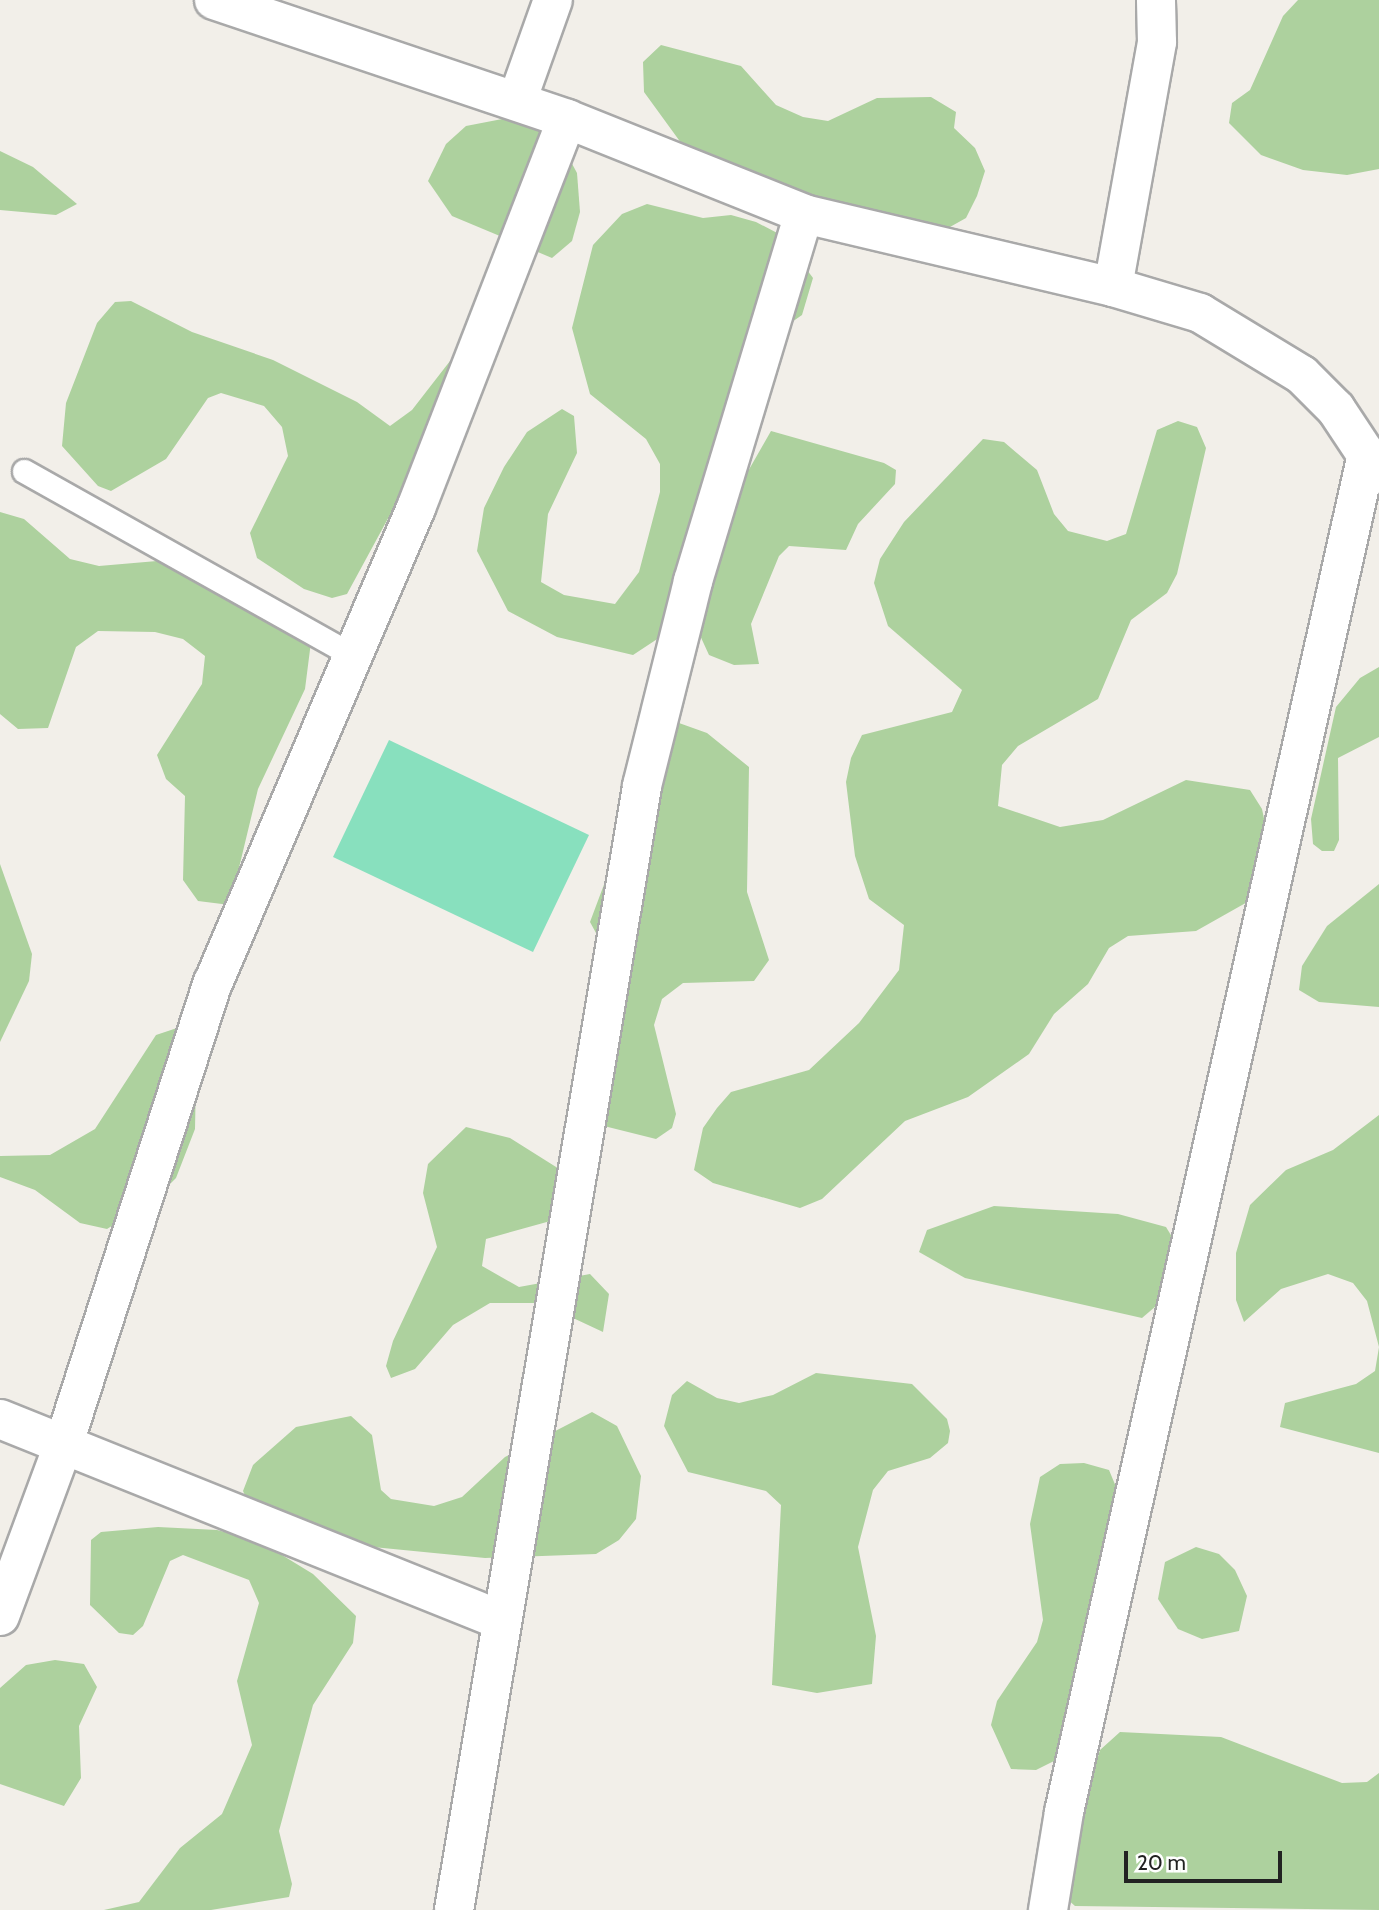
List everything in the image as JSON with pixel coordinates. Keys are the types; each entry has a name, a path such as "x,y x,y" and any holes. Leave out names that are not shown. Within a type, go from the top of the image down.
{"street":[{"path":"214,0 567,119 804,215 1113,286 1200,313 1256,343 1302,375 1373,464 1064,1812 1048,1910"},
{"path":"517,102 553,0"},
{"path":"1113,286 1157,42 1156,0"},
{"path":"0,1616 64,1443 213,983 355,657 567,119"},
{"path":"454,1910 498,1619 642,786 693,581 804,215"},
{"path":"0,1419 498,1619"}],"lane":[{"path":"24,471 355,657"}],"green space":[{"path":"1298,0 1379,0 1379,169 1347,175 1303,170 1261,155 1229,123 1232,103 1250,90 1283,16"},
{"path":"661,45 741,66 776,105 803,117 828,121 877,98 931,97 956,112 954,128 975,148 985,171 966,218 941,232 914,231 692,158 644,92 643,62"},
{"path":"518,116 558,138 577,173 580,212 572,241 552,258 452,216 428,181 446,144 466,126"},
{"path":"0,151 33,167 77,204 56,215 0,210"},
{"path":"647,204 703,218 731,215 756,222 781,235 813,278 802,315 756,347 680,624 633,655 557,637 508,611 477,551 484,508 504,467 527,432 562,409 574,416 577,453 548,514 541,582 564,595 615,604 639,572 660,492 660,464 646,439 590,394 572,328 593,245 622,214"},
{"path":"131,301 192,332 273,360 357,402 390,426 412,410 457,352 404,489 347,594 332,598 304,589 257,558 250,533 288,456 282,427 264,406 221,393 208,398 166,459 111,491 98,486 62,446 66,403 97,323 115,302"},
{"path":"1178,421 1197,427 1206,448 1177,574 1167,593 1131,620 1098,699 1018,746 1002,765 998,806 1060,827 1103,820 1186,780 1250,790 1262,809 1271,852 1258,896 1196,931 1128,936 1109,948 1088,984 1054,1014 1029,1054 968,1097 905,1121 822,1199 800,1208 713,1183 694,1170 703,1128 717,1108 731,1092 809,1070 859,1023 899,970 904,925 869,899 855,856 846,782 851,758 862,735 952,712 962,690 888,626 874,583 880,559 904,522 983,439 1004,442 1037,470 1054,514 1068,531 1107,541 1126,534 1157,430"},
{"path":"771,431 884,463 896,470 895,484 858,524 846,550 789,546 779,556 751,624 759,664 734,665 709,655 698,631 727,508"},
{"path":"0,512 24,519 70,559 99,566 157,561 271,594 299,612 312,634 305,689 258,789 230,905 198,901 183,880 185,796 166,779 157,755 202,684 205,656 183,639 155,632 98,631 76,647 48,728 18,729 0,714"},
{"path":"1379,667 1379,737 1338,758 1339,840 1334,851 1322,851 1313,844 1311,819 1336,707 1360,678"},
{"path":"679,723 707,733 749,767 747,892 769,960 754,981 683,983 662,999 654,1025 676,1114 672,1128 656,1139 604,1126 602,944 590,922 658,740"},
{"path":"389,740 589,835 533,952 333,857"},
{"path":"0,864 32,954 29,981 0,1042"},
{"path":"1379,884 1379,1007 1319,1002 1299,990 1302,966 1327,926"},
{"path":"183,1026 196,1077 195,1129 176,1178 157,1197 107,1229 80,1223 35,1190 0,1177 0,1156 50,1155 95,1129 156,1035"},
{"path":"1379,1115 1379,1347 1367,1301 1353,1283 1328,1274 1281,1289 1244,1322 1236,1300 1236,1253 1250,1205 1286,1170 1333,1150"},
{"path":"466,1127 510,1138 564,1172 554,1220 486,1239 482,1266 519,1287 590,1274 609,1294 603,1332 541,1303 490,1303 453,1325 415,1369 391,1378 386,1366 393,1341 437,1247 423,1193 428,1164"},
{"path":"994,1206 1118,1214 1166,1227 1183,1255 1163,1300 1142,1318 965,1278 919,1252 927,1230"},
{"path":"1379,1347 1379,1453 1280,1427 1285,1403 1356,1384 1375,1371"},
{"path":"816,1373 912,1384 947,1419 950,1431 948,1443 930,1458 888,1471 873,1490 858,1547 876,1636 872,1684 817,1693 772,1685 781,1505 766,1491 688,1472 664,1426 672,1395 687,1381 717,1398 739,1403 773,1395"},
{"path":"592,1412 617,1426 641,1476 636,1519 619,1540 596,1554 485,1558 332,1543 249,1504 243,1491 253,1465 296,1427 351,1416 372,1435 381,1490 391,1499 434,1506 462,1497 505,1457"},
{"path":"1084,1463 1109,1470 1119,1494 1072,1707 1056,1760 1036,1770 1011,1769 991,1725 997,1701 1037,1642 1043,1620 1030,1524 1040,1477 1060,1464"},
{"path":"158,1527 217,1530 259,1541 313,1574 356,1616 353,1643 313,1705 279,1831 292,1884 289,1897 211,1910 104,1910 139,1902 180,1848 222,1814 252,1745 237,1681 259,1603 249,1580 183,1555 170,1561 143,1626 133,1635 119,1633 90,1605 91,1540 101,1532"},
{"path":"1196,1547 1219,1554 1235,1570 1247,1596 1239,1631 1202,1639 1178,1629 1158,1599 1165,1562"},
{"path":"55,1660 84,1664 97,1687 79,1726 81,1778 64,1806 0,1784 0,1688 26,1665"},
{"path":"1120,1732 1221,1737 1342,1783 1367,1782 1379,1773 1379,1910 1075,1906 1058,1891 1100,1750"}]}
